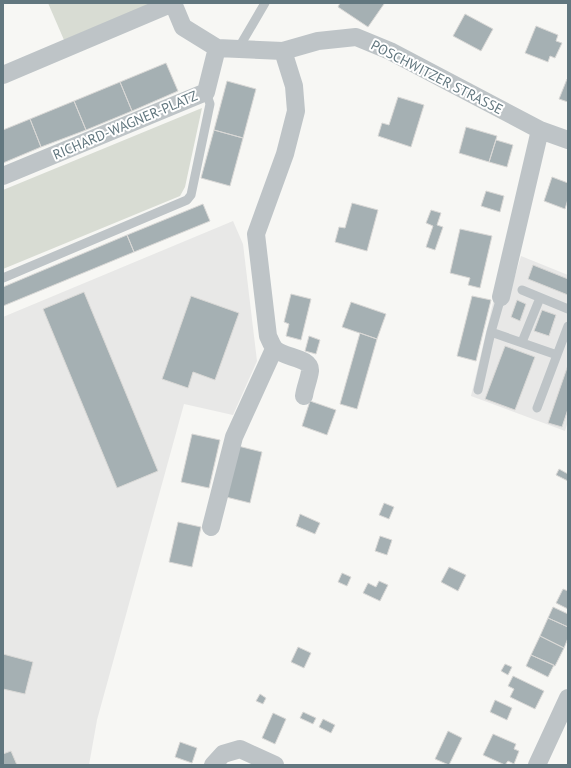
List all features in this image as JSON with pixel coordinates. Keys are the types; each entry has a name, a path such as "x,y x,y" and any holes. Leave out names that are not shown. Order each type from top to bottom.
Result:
{"street":[{"name":"POSCHWITZER STRASSE","path":"173,3 183,27 217,48 283,51 318,41 356,37 390,51 540,130 568,140"},
{"path":"3,75 173,3"},
{"name":"RICHARD-WAGNER-PLATZ","path":"3,176 206,92 217,48"},
{"path":"283,51 294,86 296,111 285,154 256,234 268,336 274,349 284,355 305,361 309,365 310,371 304,396"},
{"path":"501,297 540,130"},
{"path":"211,527 234,437 274,349"},
{"path":"537,765 568,698"},
{"path":"213,765 223,754 240,749 275,765"}],"lane":[{"path":"238,49 265,3"},
{"path":"3,278 187,200 191,194 210,104 206,92"},
{"path":"522,290 568,309"},
{"path":"478,390 491,332 501,297"},
{"path":"522,342 540,298"},
{"path":"537,408 568,326"},
{"path":"491,332 558,355"}],"shaded area":[{"path":"48,3 150,3 64,40"},
{"path":"202,108 185,187 180,196 3,269 3,190"},
{"path":"233,221 243,244 257,361 233,415 184,404 97,720 89,765 3,765 3,317"},
{"path":"521,256 568,275 568,421 565,431 471,396 495,294 508,299"}],"building":[{"path":"340,3 384,4 368,27 338,7"},
{"path":"465,14 493,29 481,51 453,36"},
{"path":"536,26 558,35 556,41 562,43 555,58 550,56 548,62 525,53"},
{"path":"166,63 178,91 132,111 120,82"},
{"path":"568,79 568,102 559,99"},
{"path":"227,81 256,89 243,138 214,130"},
{"path":"120,82 132,111 86,130 74,101"},
{"path":"398,97 424,105 411,147 378,136 382,123 389,125"},
{"path":"74,101 86,130 41,147 30,119"},
{"path":"30,119 41,147 3,163 3,130"},
{"path":"466,127 497,136 489,162 459,153"},
{"path":"214,130 243,138 230,186 201,178"},
{"path":"496,140 513,145 507,167 489,162"},
{"path":"552,177 568,183 568,199 565,209 544,201"},
{"path":"486,191 504,196 500,212 481,206"},
{"path":"352,203 378,210 367,251 335,242 339,227 345,228"},
{"path":"203,204 210,221 134,252 127,235"},
{"path":"431,210 441,213 437,225 443,227 435,250 426,247 433,226 426,223"},
{"path":"460,229 492,236 480,288 468,285 470,278 450,273"},
{"path":"127,235 134,252 3,306 3,287"},
{"path":"533,265 568,279 568,295 528,279"},
{"path":"84,292 158,471 117,488 43,309"},
{"path":"291,294 311,299 301,340 286,336 289,324 284,322"},
{"path":"191,296 239,313 215,380 193,372 188,388 162,379"},
{"path":"472,296 491,300 476,361 457,356"},
{"path":"517,300 526,304 520,321 511,317"},
{"path":"351,302 386,314 377,339 342,327"},
{"path":"542,310 556,315 549,336 534,331"},
{"path":"360,333 377,339 357,409 340,404"},
{"path":"309,336 320,340 316,354 305,351"},
{"path":"505,346 535,357 515,410 485,399"},
{"path":"568,365 568,409 562,427 548,423"},
{"path":"310,401 336,410 327,435 302,426"},
{"path":"192,434 220,440 209,488 181,482"},
{"path":"238,446 262,452 250,503 226,497"},
{"path":"559,469 568,474 568,481 556,475"},
{"path":"384,503 394,507 389,519 379,515"},
{"path":"300,514 320,523 315,534 296,526"},
{"path":"178,522 201,527 192,567 169,562"},
{"path":"380,536 392,540 387,555 375,551"},
{"path":"449,567 466,575 458,591 441,582"},
{"path":"342,573 351,577 347,586 338,582"},
{"path":"379,581 388,585 380,601 363,593 368,583 376,587"},
{"path":"563,589 568,591 568,609 556,603"},
{"path":"553,607 568,614 568,627 548,618"},
{"path":"548,618 568,627 568,638 564,648 540,636"},
{"path":"540,636 564,648 555,666 531,655"},
{"path":"298,647 311,653 304,668 291,662"},
{"path":"3,654 33,662 25,694 3,689"},
{"path":"531,655 554,665 548,677 526,666"},
{"path":"505,664 512,667 508,675 501,671"},
{"path":"513,676 544,691 535,709 510,697 514,689 508,686"},
{"path":"260,694 266,698 263,704 256,701"},
{"path":"495,700 512,708 507,720 490,712"},
{"path":"303,712 316,718 313,724 300,718"},
{"path":"273,713 286,719 275,744 262,738"},
{"path":"323,719 335,725 331,733 319,727"},
{"path":"448,731 462,738 449,765 435,759"},
{"path":"493,734 516,744 514,749 519,751 514,764 508,761 505,765 483,755"},
{"path":"180,742 197,748 192,763 175,757"},
{"path":"11,751 17,765 3,765 3,754"}]}
